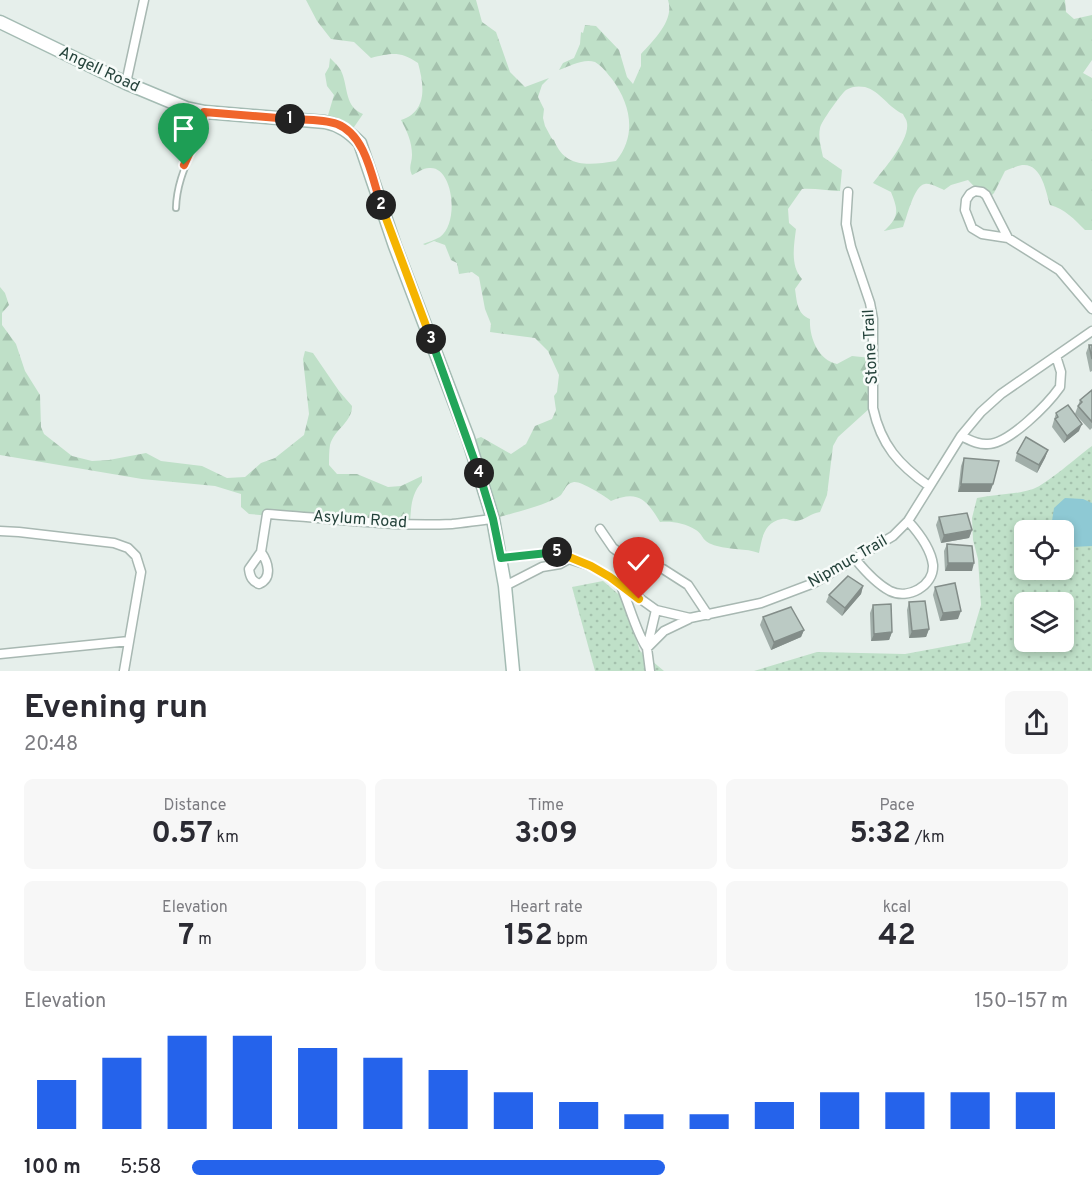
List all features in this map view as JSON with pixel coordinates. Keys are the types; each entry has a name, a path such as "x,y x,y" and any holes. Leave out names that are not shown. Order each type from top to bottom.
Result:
{"street":[{"path":"126,83 144,0"},
{"name":"Angell Road","path":"0,22 126,83 186,108 204,112 338,124 360,143 395,246 468,438 493,519 505,586 513,671"},
{"path":"1008,238 986,195 975,191 970,194 966,200 965,210 972,228 982,234 1008,238 1059,270 1092,309"},
{"name":"Stone Trail","path":"848,192 846,224 873,319 873,408 876,419 890,451 910,472 929,486"},
{"name":"Nipmuc Trail","path":"501,558 560,552 610,577 656,610 690,618 760,603 794,591 856,560 893,536 909,521 962,436 981,412 1001,394 1092,331"},
{"path":"962,436 990,445 1005,439 1014,432 1060,387 1062,372 1056,356"},
{"name":"Asylum Road","path":"261,552 267,514 333,520 453,524 493,519"},
{"path":"856,560 889,591 897,593 917,591 931,576 933,564 922,537 909,521"},
{"path":"600,529 620,554 628,559 663,569 688,585 708,615"},
{"path":"0,531 114,543 128,548 136,556 141,572 124,671"},
{"path":"505,586 542,567 560,564 569,558"},
{"path":"621,586 641,640 647,648"},
{"path":"650,671 647,648 656,610"},
{"path":"647,648 664,631 690,618"},
{"path":"0,654 129,641"}],"lane":[{"path":"176,208 181,174 200,130 204,112"}],"green space":[{"path":"306,0 476,0 482,22 496,32 510,72 525,87 549,78 542,85 538,97 544,109 545,126 565,156 579,163 588,164 616,161 627,141 629,120 624,99 608,74 598,64 591,61 582,62 559,70 563,63 574,58 585,25 596,26 619,50 627,77 633,84 641,66 641,54 666,22 668,0 1065,0 1066,12 1074,19 1092,15 1092,60 1083,73 1092,78 1092,230 1085,230 1065,212 1050,205 1039,174 1030,166 1024,165 1005,171 994,193 987,200 968,180 951,185 944,190 925,184 914,195 903,227 884,231 895,217 895,204 891,192 873,183 900,146 907,130 907,122 903,114 870,89 860,86 848,89 827,114 819,132 823,157 842,170 840,191 802,189 788,209 789,223 796,229 794,262 802,279 795,289 797,303 802,314 810,319 811,333 816,347 825,358 837,364 852,356 871,358 870,408 838,437 833,446 827,495 820,512 800,520 782,519 771,523 761,542 759,553 712,544 705,540 699,532 687,526 674,522 660,522 650,507 640,499 628,496 611,501 577,482 569,484 555,499 489,520 465,443 481,437 511,454 526,444 535,426 552,419 556,410 554,396 557,392 559,375 548,351 535,338 490,332 491,324 485,309 479,277 472,272 459,274 457,263 451,260 445,245 434,241 423,244 440,237 446,230 452,208 451,196 444,176 437,170 429,168 412,175 411,172 411,146 401,120 410,116 420,104 422,80 418,63 406,56 396,54 371,58 354,42 331,39 317,21"},
{"path":"330,58 341,71 350,102 357,111 363,114 352,130 326,122 334,95 327,86 325,74"},
{"path":"0,287 9,305 2,313 2,325 16,344 25,371 40,395 41,427 44,434 72,456 92,461 146,453 161,461 202,466 227,478 245,477 261,463 275,458 304,435 309,414 303,359 305,351 313,353 352,406 346,422 332,439 329,465 337,474 357,474 388,487 401,486 422,476 422,482 412,501 410,523 341,522 249,514 241,507 241,494 215,486 142,479 0,455"},
{"path":"1092,446 1092,671 754,671 817,652 905,654 970,642 981,605 972,518 977,498 1033,489 1054,476"},
{"path":"603,581 623,598 640,651 664,671 595,671 572,587"}],"water":[{"path":"1065,498 1083,499 1092,503 1092,546 1074,547 1074,520 1052,520 1054,508"}],"building":[{"path":"1092,390 1092,422 1078,406 1082,402 1080,400"},
{"path":"1068,405 1082,424 1067,436 1055,419 1058,417 1056,413"},
{"path":"1026,437 1048,450 1039,465 1017,453"},
{"path":"964,458 999,461 993,484 961,484"},
{"path":"967,513 972,530 944,535 939,517"},
{"path":"947,544 972,546 974,563 948,563"},
{"path":"848,576 863,586 845,608 829,595"},
{"path":"955,583 961,611 943,613 935,587"},
{"path":"925,601 929,629 912,631 909,602"},
{"path":"891,604 892,632 874,634 873,605"},
{"path":"791,607 804,630 774,642 763,617"}],"route":[{"path":"184,165 200,130 204,112 324,122 338,124 350,132 360,143 395,246 468,438 493,519 501,558 560,552 610,577 639,599"}]}
